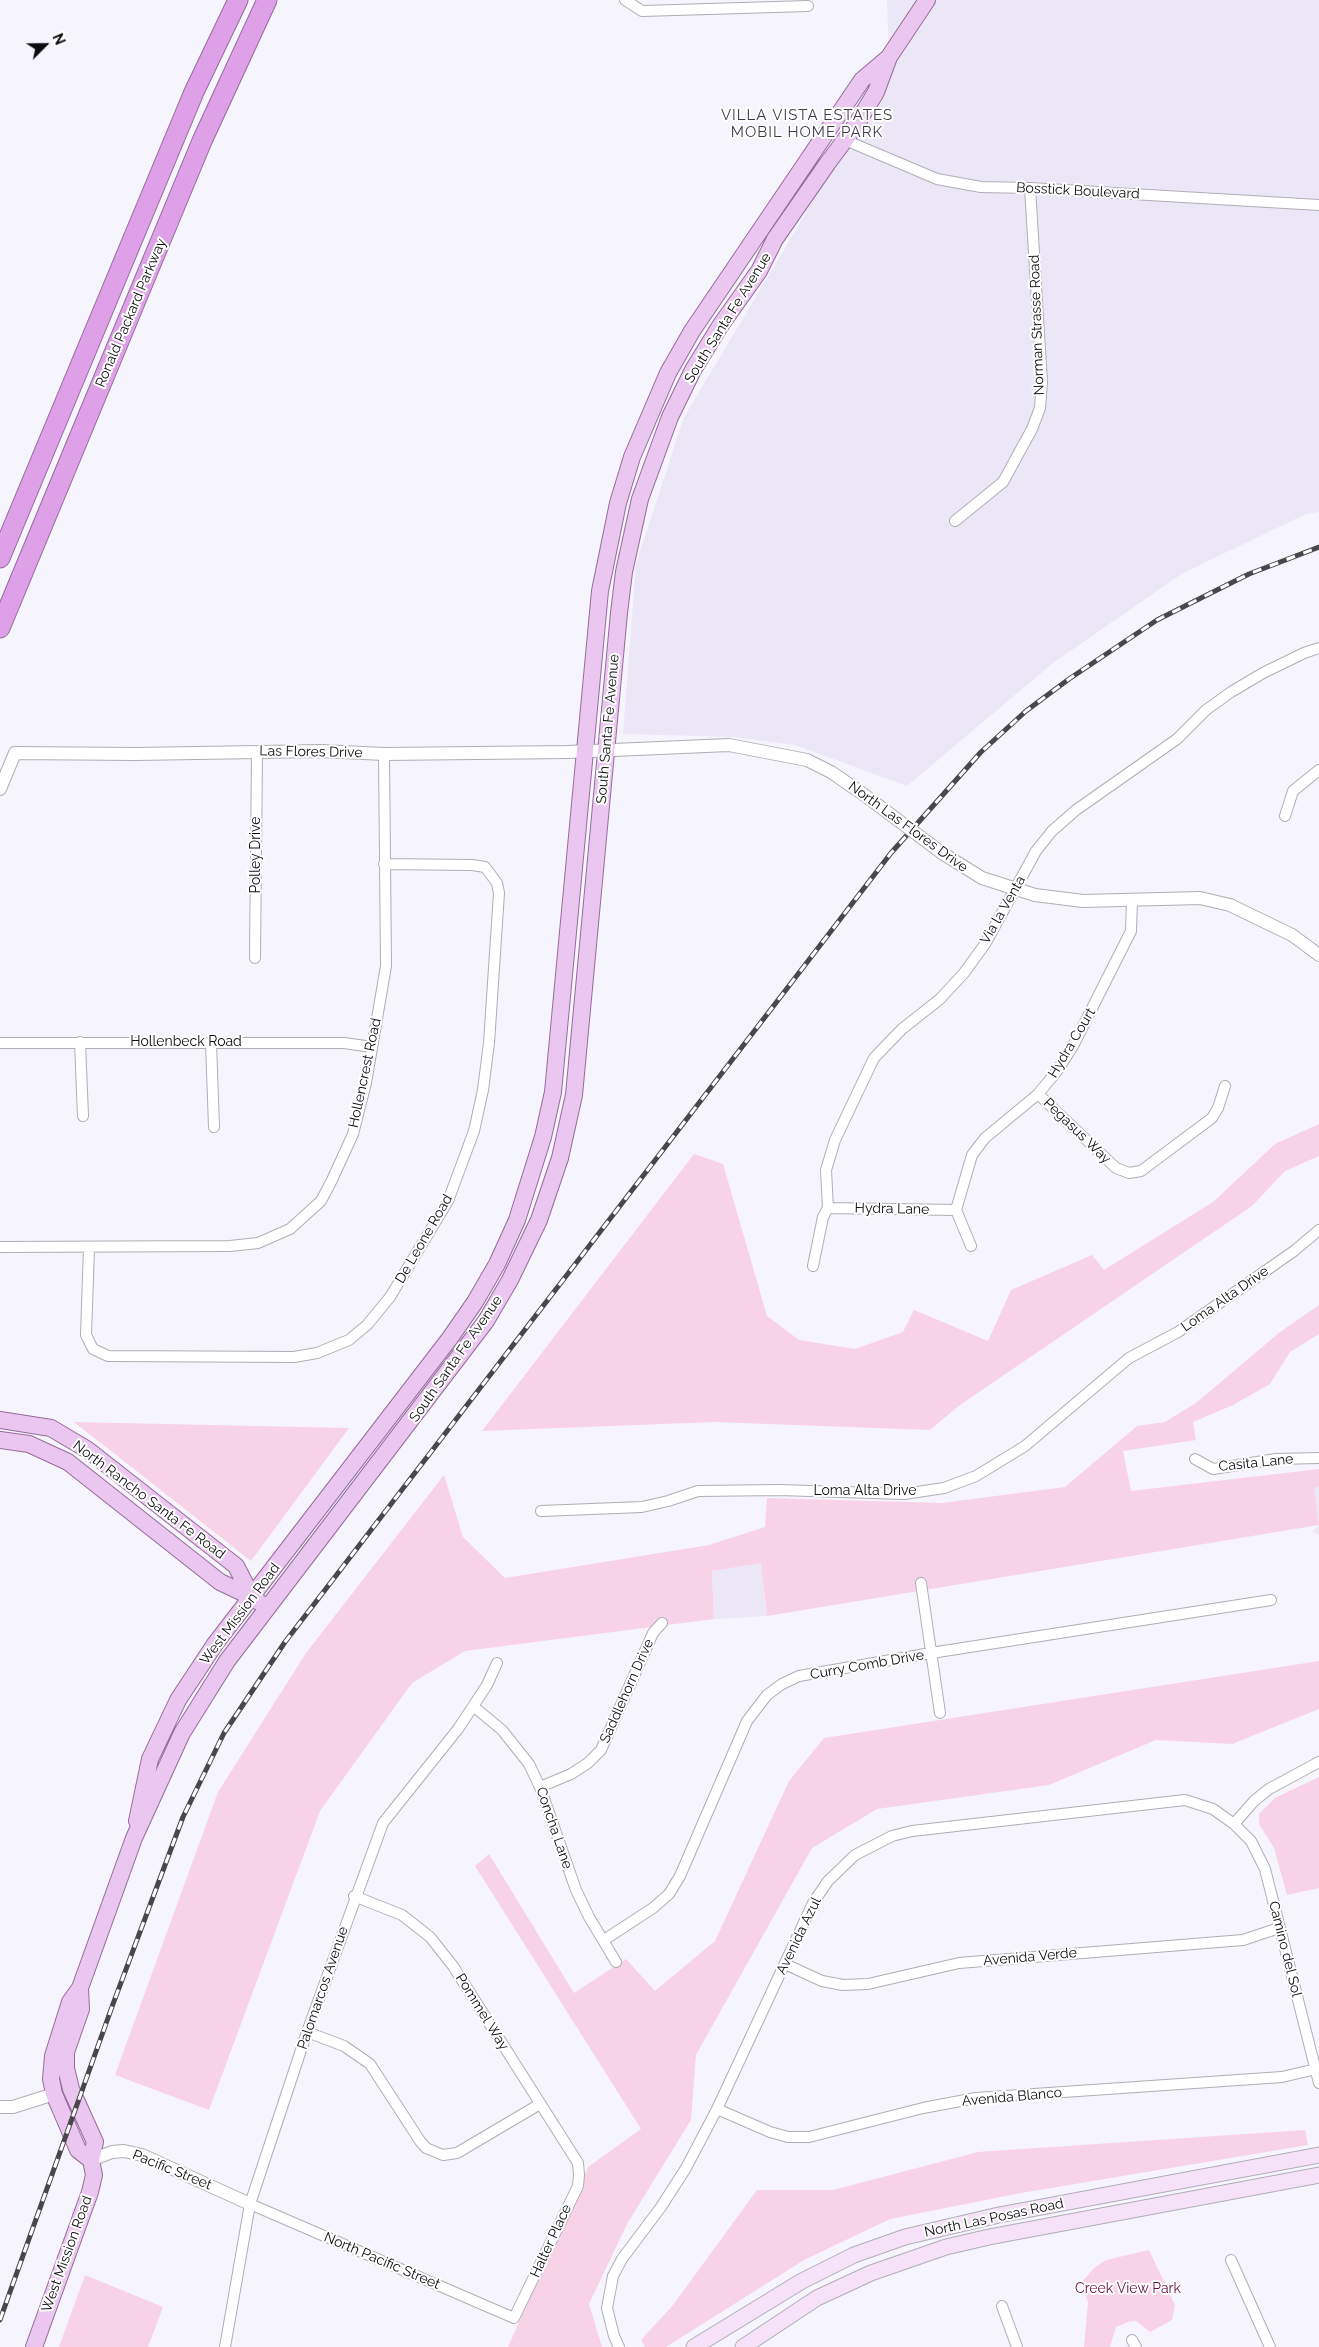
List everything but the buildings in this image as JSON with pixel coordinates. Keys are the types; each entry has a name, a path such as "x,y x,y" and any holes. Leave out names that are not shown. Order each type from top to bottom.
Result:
{"highway":[{"name":"Ronald Packard Parkway","path":"0,558 191,101 238,0"},
{"name":"Ronald Packard Parkway","path":"0,628 202,141 267,0"}],"main road":[{"name":"South Santa Fe Avenue","path":"407,1427 486,1321 510,1280 539,1220 560,1158 574,1095 624,572 638,509 654,456 670,417 693,370 720,326 759,272 775,240 876,92 889,57 927,0"},
{"name":"South Santa Fe Avenue","path":"393,1414 475,1302 497,1264 517,1220 534,1172 553,1092 598,616 608,548 632,457 650,413 692,331 862,80 889,57"},
{"name":"West Mission Road","path":"134,1838 144,1780 159,1738 188,1686 215,1644 393,1414"},
{"name":"North Rancho Santa Fe Road","path":"0,1420 52,1428 88,1450 236,1566 252,1597"},
{"name":"West Mission Road","path":"91,2160 78,2150 54,2094 51,2079 53,2056 70,2002 80,1988 134,1838 191,1718 227,1661 407,1427"},
{"name":"North Rancho Santa Fe Road","path":"0,1440 29,1444 68,1462 220,1582 252,1597 266,1609"},
{"name":"West Mission Road","path":"34,2347 90,2192 94,2174 91,2160 95,2142 71,2090 66,2068 66,2052 81,2009 80,1988"},
{"name":"North Las Posas Road","path":"694,2347 802,2281 854,2255 905,2237 999,2215 1319,2155"},
{"name":"North Las Posas Road","path":"743,2347 817,2298 871,2273 946,2247 1319,2175"}],"street":[{"path":"625,0 642,11 728,4 808,6"},
{"name":"Bosstick Boulevard","path":"844,140 937,179 981,188 1030,188 1319,205"},
{"name":"Norman Strasse Road","path":"955,521 1003,482 1032,428 1040,408 1042,382 1030,188"},
{"name":"Via la Venta","path":"812,1266 823,1217 828,1208 826,1170 835,1140 874,1058 902,1030 940,999 964,973 985,944 1036,851 1052,831 1076,810 1176,739 1206,710 1231,692 1262,673 1319,648"},
{"name":"North Las Flores Drive","path":"606,751 729,745 807,760 831,772 942,853 982,878 1035,895 1083,901 1200,898 1230,905 1292,935 1319,955"},
{"name":"Las Flores Drive","path":"0,789 15,753 135,754 321,750 384,754 606,751"},
{"name":"Polley Drive","path":"255,958 257,752"},
{"name":"Hollencrest Road","path":"0,1247 230,1246 258,1243 290,1229 321,1201 353,1134 366,1083 386,966 384,754"},
{"path":"1285,816 1292,791 1319,770"},
{"name":"De Leone Road","path":"89,1248 86,1335 94,1349 108,1356 294,1357 317,1353 349,1340 367,1325 390,1297 448,1201 474,1131 483,1090 488,1043 499,893 497,883 485,867 472,865 384,864"},
{"name":"Hydra Court","path":"956,1210 972,1155 985,1138 1038,1094 1057,1071 1073,1046 1131,931 1132,900"},
{"path":"80,1042 83,1116"},
{"name":"Hollenbeck Road","path":"0,1043 344,1042 372,1047"},
{"path":"211,1043 214,1127"},
{"name":"Pegasus Way","path":"1038,1094 1116,1168 1130,1173 1141,1171 1212,1118 1218,1108 1225,1086"},
{"name":"Hydra Lane","path":"828,1208 956,1210"},
{"path":"956,1210 971,1246"},
{"name":"Loma Alta Drive","path":"541,1511 642,1507 698,1491 779,1490 904,1494 944,1488 976,1476 1025,1446 1128,1358 1178,1332 1294,1250 1319,1230"},
{"name":"Casita Lane","path":"1195,1459 1213,1469 1276,1459 1319,1458"},
{"path":"921,1583 940,1714"},
{"name":"Curry Comb Drive","path":"604,1940 653,1908 669,1894 680,1876 747,1721 766,1695 799,1676 931,1653 1271,1600"},
{"name":"Saddlehorn Drive","path":"540,1787 571,1774 588,1764 601,1750 653,1633 662,1623"},
{"name":"Palomarcos Avenue","path":"225,2347 250,2204 354,1896 388,1813 458,1729 497,1663"},
{"name":"Concha Lane","path":"473,1706 515,1743 529,1764 540,1787 576,1890 589,1917 616,1962"},
{"path":"1234,1824 1254,1801 1268,1789 1319,1762"},
{"name":"Avenida Azul","path":"619,2347 614,2336 607,2308 613,2276 622,2259 661,2207 686,2168 717,2108 813,1902 828,1881 855,1855 892,1836 912,1831 1185,1800 1213,1809 1234,1824"},
{"name":"Camino del Sol","path":"1234,1824 1251,1841 1265,1869 1319,2083"},
{"name":"Pommel Way","path":"354,1896 402,1915 430,1937 453,1966 578,2163"},
{"name":"Avenida Verde","path":"785,1964 822,1981 843,1985 868,1984 959,1963 1243,1940 1279,1928"},
{"path":"307,2032 344,2046 370,2064 420,2141 426,2148 443,2155 457,2153 540,2104"},
{"name":"Avenida Blanco","path":"717,2108 770,2132 788,2136 809,2137 923,2108 976,2098 1282,2077 1316,2070"},
{"path":"0,2108 13,2107 54,2094"},
{"name":"Pacific Street","path":"91,2160 112,2152 124,2151 142,2155 250,2204"},
{"name":"Halter Place","path":"514,2318 578,2186 580,2175 578,2163"},
{"name":"North Pacific Street","path":"250,2204 514,2318"},
{"path":"1231,2260 1270,2347"},
{"path":"1002,2306 1017,2347"}],"shaded area":[{"path":"887,0 1319,0 1319,512 1306,514 1183,573 1053,663 907,786 795,745 734,737 623,734 636,564 684,417 803,218 889,57"},
{"path":"1319,1487 1319,1525 1314,1488"},
{"path":"1319,1525 1319,1535 1312,1532"},
{"path":"761,1562 767,1616 714,1619 712,1571"}],"green space":[{"path":"1319,1124 1319,1156 1285,1171 1252,1206 960,1405 930,1430 714,1422 482,1431 694,1154 723,1164 767,1316 799,1340 855,1349 903,1332 914,1310 988,1341 1011,1290 1092,1255 1104,1270 1213,1202 1275,1144"},
{"path":"1319,1305 1319,1334 1290,1352 1270,1384 1233,1405 1193,1422 1196,1440 1123,1451 1131,1491 1319,1469 1319,1487 1314,1488 1319,1525 767,1616 761,1563 712,1571 714,1619 465,1651 412,1683 320,1811 209,2110 115,2075 218,1792 306,1653 444,1475 463,1537 505,1578 709,1545 765,1527 767,1498 942,1503 1065,1487 1137,1426 1165,1422 1196,1403 1280,1332"},
{"path":"74,1422 349,1428 251,1561"},
{"path":"1319,1661 1319,1709 1232,1744 1156,1740 1049,1785 877,1809 812,1848 696,2055 691,2120 627,2224 589,2304 602,2347 508,2347 588,2167 641,2129 475,1866 489,1854 574,1993 626,1959 655,1991 715,1941 789,1781 824,1738"},
{"path":"1319,1777 1319,1888 1287,1895 1274,1848 1259,1824 1259,1814 1275,1798"},
{"path":"1305,2130 1308,2145 1021,2193 890,2219 804,2260 666,2347 645,2347 641,2340 673,2305 757,2190 833,2190 978,2152"},
{"name":"Creek View Park","path":"1149,2250 1175,2305 1172,2320 1150,2332 1136,2321 1128,2322 1116,2327 1110,2347 1084,2347 1088,2302 1081,2283 1094,2268 1106,2260"},
{"path":"85,2275 163,2307 148,2347 59,2347"}],"railway":[{"path":"0,2320 113,2004 183,1817 224,1733 285,1642 891,853 981,752 1026,711 1069,679 1157,620 1249,574 1319,547"}],"district":[{"name":"VILLA VISTA ESTATES MOBIL HOME PARK","path":"807,124"}]}
